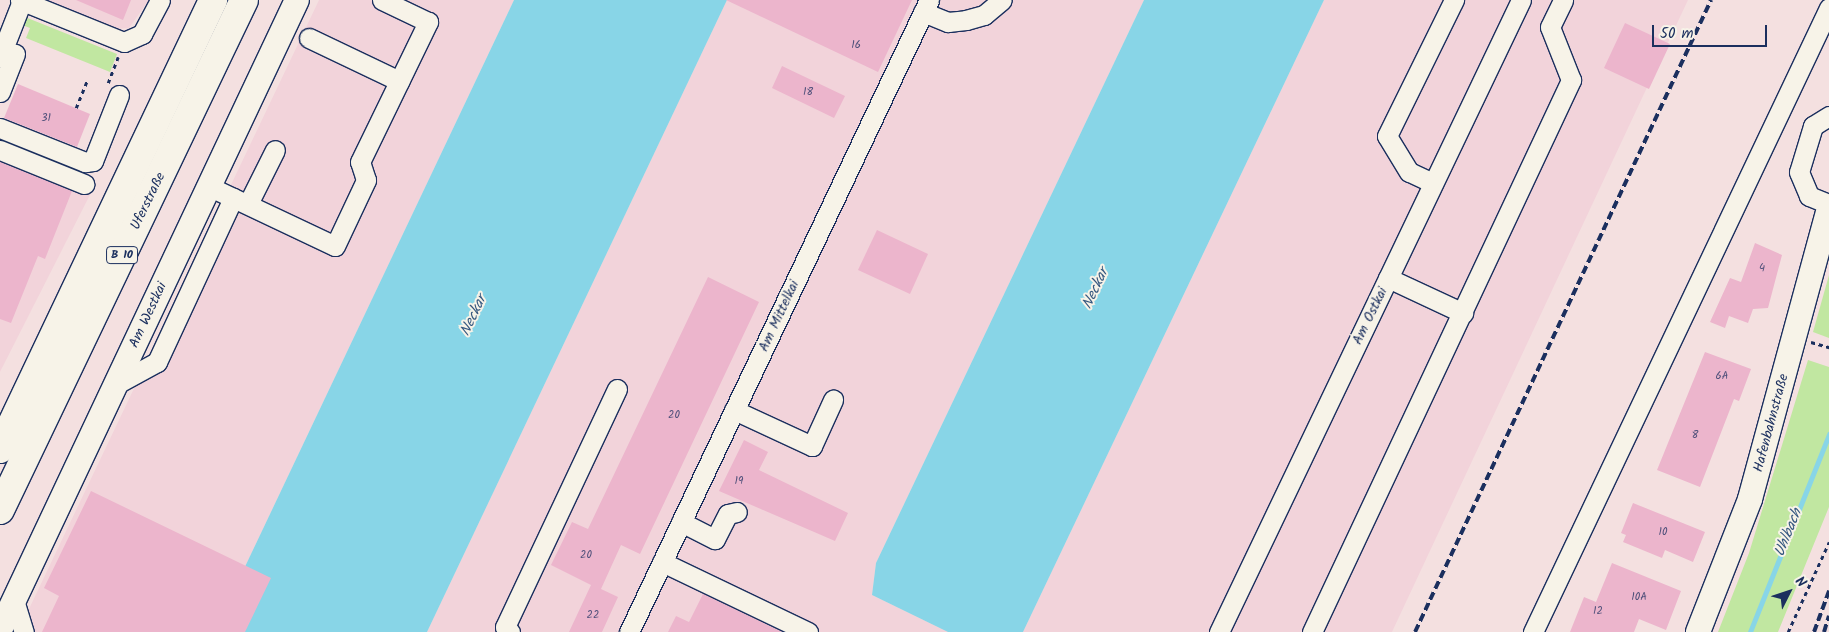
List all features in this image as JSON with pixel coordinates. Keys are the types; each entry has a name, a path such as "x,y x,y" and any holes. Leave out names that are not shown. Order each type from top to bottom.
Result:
{"highway":[{"name":"Uferstraße","path":"0,449 213,0"},
{"name":"Uferstraße","path":"0,510 244,0"},
{"path":"0,403 30,352 52,339"}],"main road":[{"name":"Am Westkai","path":"0,630 297,0"},
{"name":"Hafenbahnstraße","path":"1698,632 1750,500 1829,208"}],"street":[{"path":"0,92 21,0 124,42 142,34 160,0"},
{"path":"208,186 335,246 366,180 360,162 428,22 382,0"},
{"path":"926,6 948,22 984,15 1002,0"},
{"path":"1433,183 1410,172 1387,136 1454,0"},
{"name":"Am Ostkai","path":"1219,632 1521,0"},
{"path":"1312,632 1463,314 1571,80 1550,27 1563,0"},
{"name":"Am Mittelkai","path":"629,632 926,6"},
{"path":"1533,632 1829,8"},
{"path":"309,38 399,81"},
{"path":"0,128 93,161 112,92"},
{"path":"1829,116 1813,126 1799,172 1808,196 1829,204"},
{"path":"0,150 84,184"},
{"path":"115,385 157,362 241,201 274,150"},
{"path":"1388,278 1463,314"},
{"path":"510,632 505,627 616,390"},
{"path":"734,410 812,446 833,400"},
{"path":"681,522 715,539 728,514 737,512"},
{"path":"662,562 808,632"},
{"path":"14,600 24,632"}],"path":[{"path":"112,92 124,42"},
{"path":"76,108 87,81"},
{"path":"1788,632 1829,542"}],"shaded area":[{"path":"47,0 149,0 129,28 113,29"},
{"path":"319,0 514,0 214,632 18,632"},
{"path":"727,0 1144,0 876,563 872,595 948,632 427,632"},
{"path":"1324,0 1688,0 1392,632 1023,632"},
{"path":"0,145 96,183 0,372"}],"green space":[{"path":"25,17 117,54 110,72 26,38 30,28 22,25"},
{"path":"1829,275 1829,338 1813,332"},
{"path":"1808,360 1829,367 1829,507 1778,632 1718,632 1749,553"}],"water":[{"name":"Neckar","path":"514,0 727,0 427,632 214,632"},
{"name":"Neckar","path":"1144,0 1324,0 1023,632 948,632 872,595 876,563"}],"building":[{"path":"76,0 131,0 123,20"},
{"path":"726,0 912,0 878,72"},
{"path":"1625,23 1670,44 1649,89 1604,68"},
{"path":"782,66 845,96 834,118 772,88"},
{"path":"18,84 90,114 77,147 4,118"},
{"path":"0,162 72,191 45,259 38,256 11,323 0,319"},
{"path":"877,230 928,254 910,294 858,270"},
{"path":"1755,243 1782,255 1768,308 1753,309 1748,323 1729,316 1725,328 1710,322 1730,278 1741,282"},
{"path":"708,277 759,302 640,554 621,545 601,589 618,597 602,632 569,632 591,585 551,565 572,522 588,529"},
{"path":"1705,352 1751,369 1739,401 1734,399 1700,487 1657,470"},
{"path":"744,440 768,452 759,470 848,513 835,541 719,491"},
{"path":"91,491 271,578 245,632 42,632 59,596 44,588"},
{"path":"1633,503 1705,532 1693,562 1665,550 1662,558 1623,542 1626,535 1621,533"},
{"path":"1612,563 1681,591 1666,630 1639,619 1634,632 1570,632 1584,597 1596,602"},
{"path":"703,594 782,632 668,632 676,616 689,622"}],"waterway":[{"name":"Uhlbach","path":"1750,632 1829,434"}],"railway":[{"path":"1415,632 1711,0"},
{"path":"1814,632 1829,591"},
{"path":"1824,632 1829,616"}]}
